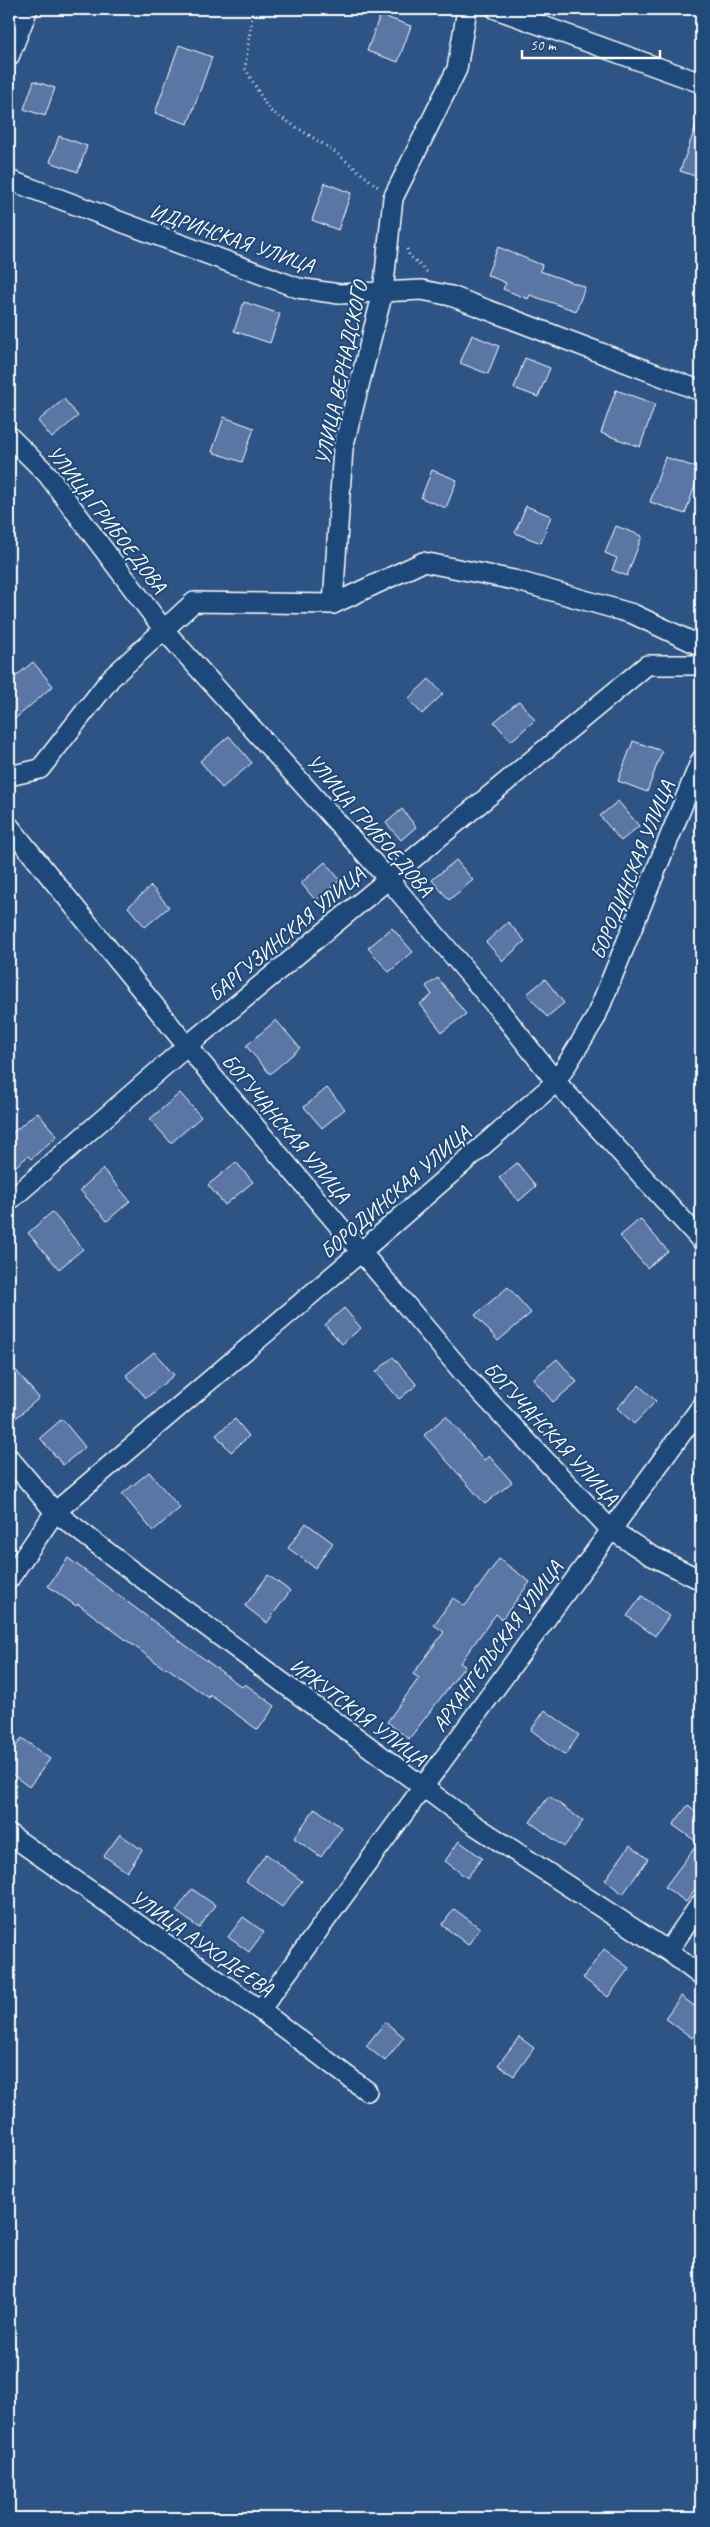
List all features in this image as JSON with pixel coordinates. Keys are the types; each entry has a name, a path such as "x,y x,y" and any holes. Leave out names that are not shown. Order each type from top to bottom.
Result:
{"street":[{"path":"9,57 28,9"},
{"name":"УЛИЦА ВЕРНАДСКОГО","path":"333,604 343,448 383,292 393,198 457,69 467,9"},
{"path":"496,9 701,83"},
{"name":"ИДРИНСКАЯ УЛИЦА","path":"9,180 298,288 339,294 422,290 451,296 701,391"},
{"name":"УЛИЦА ГРИБОЕДОВА","path":"9,436 47,474 164,630 388,879 501,1012 556,1082 701,1240"},
{"path":"9,776 40,769 111,678 194,602 333,604 423,562 514,580 632,614 701,646"},
{"name":"БАРГУЗИНСКАЯ УЛИЦА","path":"9,1201 187,1046 647,665 701,665"},
{"name":"БОРОДИНСКАЯ УЛИЦА","path":"9,1578 55,1512 362,1251 556,1082 595,1019 701,760"},
{"name":"БОГУЧАНСКАЯ УЛИЦА","path":"9,826 187,1046 471,1382 610,1529 650,1555 701,1580"},
{"name":"АРХАНГЕЛЬСКАЯ УЛИЦА","path":"260,2010 701,1407"},
{"name":"ИРКУТСКАЯ УЛИЦА","path":"9,1458 55,1512 423,1788 473,1824 668,1951 701,1976"},
{"name":"УЛИЦА АУХОДЕЕВА","path":"9,1834 260,2010 368,2091"},
{"path":"668,1951 701,1904"}],"path":[{"path":"253,9 245,68 269,110 334,151 393,198"},
{"path":"406,245 409,255 430,275"}],"building":[{"path":"380,15 411,26 398,62 367,51"},
{"path":"179,45 212,57 188,124 155,113"},
{"path":"34,81 55,88 45,116 24,109"},
{"path":"699,117 701,118 701,178 680,171"},
{"path":"59,136 87,146 78,172 50,162"},
{"path":"325,183 351,193 338,230 312,220"},
{"path":"498,247 542,265 540,271 585,287 576,311 530,295 528,299 503,289 506,283 487,275"},
{"path":"244,302 280,314 270,343 234,331"},
{"path":"472,335 499,346 488,374 460,363"},
{"path":"525,358 550,368 538,397 514,388"},
{"path":"616,390 655,404 640,447 601,433"},
{"path":"64,399 78,416 52,438 38,421"},
{"path":"224,417 254,428 242,462 212,452"},
{"path":"665,457 701,469 685,514 650,502"},
{"path":"432,470 457,480 446,508 421,498"},
{"path":"526,506 551,516 541,543 515,533"},
{"path":"616,526 642,536 627,576 612,570 617,558 605,553"},
{"path":"33,662 53,686 9,724 9,682"},
{"path":"429,679 443,694 422,714 408,699"},
{"path":"519,701 535,720 511,741 494,722"},
{"path":"229,736 252,763 222,788 200,761"},
{"path":"633,741 662,751 647,792 618,781"},
{"path":"618,801 639,826 621,841 600,816"},
{"path":"402,809 416,827 401,840 386,823"},
{"path":"456,860 473,880 449,900 432,880"},
{"path":"325,862 340,880 316,901 301,883"},
{"path":"151,886 169,907 145,927 128,907"},
{"path":"508,922 525,941 503,961 486,942"},
{"path":"392,928 413,952 389,972 368,948"},
{"path":"438,978 466,1014 442,1032 420,1004 432,995 426,986"},
{"path":"545,979 564,1003 547,1017 527,994"},
{"path":"276,1020 300,1048 270,1074 246,1046"},
{"path":"327,1088 345,1109 322,1128 304,1107"},
{"path":"180,1093 201,1117 171,1143 150,1119"},
{"path":"37,1112 57,1136 31,1159 28,1156 9,1172 9,1136"},
{"path":"236,1162 253,1182 225,1205 208,1185"},
{"path":"517,1163 536,1186 519,1201 499,1178"},
{"path":"103,1169 130,1201 107,1221 80,1190"},
{"path":"52,1212 83,1249 59,1269 28,1233"},
{"path":"640,1219 668,1251 647,1268 620,1236"},
{"path":"508,1287 531,1313 498,1341 475,1315"},
{"path":"344,1308 361,1328 342,1344 325,1325"},
{"path":"154,1352 174,1375 146,1398 126,1375"},
{"path":"393,1357 417,1385 399,1399 376,1372"},
{"path":"557,1359 577,1382 553,1402 533,1379"},
{"path":"9,1362 39,1398 16,1418 9,1409"},
{"path":"639,1385 656,1401 634,1424 617,1408"},
{"path":"446,1416 484,1460 489,1456 512,1482 485,1504 424,1435"},
{"path":"62,1419 85,1447 63,1465 40,1438"},
{"path":"235,1419 249,1436 231,1452 216,1435"},
{"path":"149,1472 180,1508 153,1531 122,1494"},
{"path":"306,1523 333,1543 315,1568 288,1548"},
{"path":"68,1558 242,1687 245,1684 275,1706 258,1730 210,1695 209,1698 166,1667 165,1669 78,1604 76,1606 48,1586"},
{"path":"499,1559 530,1582 502,1619 496,1614 460,1663 465,1666 409,1739 387,1722 419,1678 413,1674 444,1632 434,1625 453,1598 465,1606"},
{"path":"268,1575 290,1591 267,1623 245,1606"},
{"path":"642,1596 669,1616 655,1636 627,1616"},
{"path":"545,1710 579,1735 565,1755 531,1730"},
{"path":"22,1738 50,1759 29,1787 9,1772 9,1756"},
{"path":"549,1796 583,1821 564,1847 530,1822"},
{"path":"688,1805 701,1815 701,1881 686,1902 665,1887 698,1843 673,1825"},
{"path":"315,1808 342,1828 321,1857 294,1838"},
{"path":"120,1834 142,1850 127,1872 104,1856"},
{"path":"459,1841 482,1858 467,1878 445,1861"},
{"path":"630,1845 648,1859 623,1894 605,1880"},
{"path":"266,1854 302,1881 282,1907 246,1881"},
{"path":"192,1889 215,1905 199,1928 176,1911"},
{"path":"454,1909 480,1928 468,1945 442,1925"},
{"path":"243,1917 264,1932 249,1952 228,1937"},
{"path":"604,1949 629,1968 608,1997 583,1978"},
{"path":"681,1996 701,2011 701,2025 692,2038 665,2018"},
{"path":"385,2022 404,2037 385,2061 366,2046"},
{"path":"519,2037 534,2048 514,2076 498,2065"}]}
